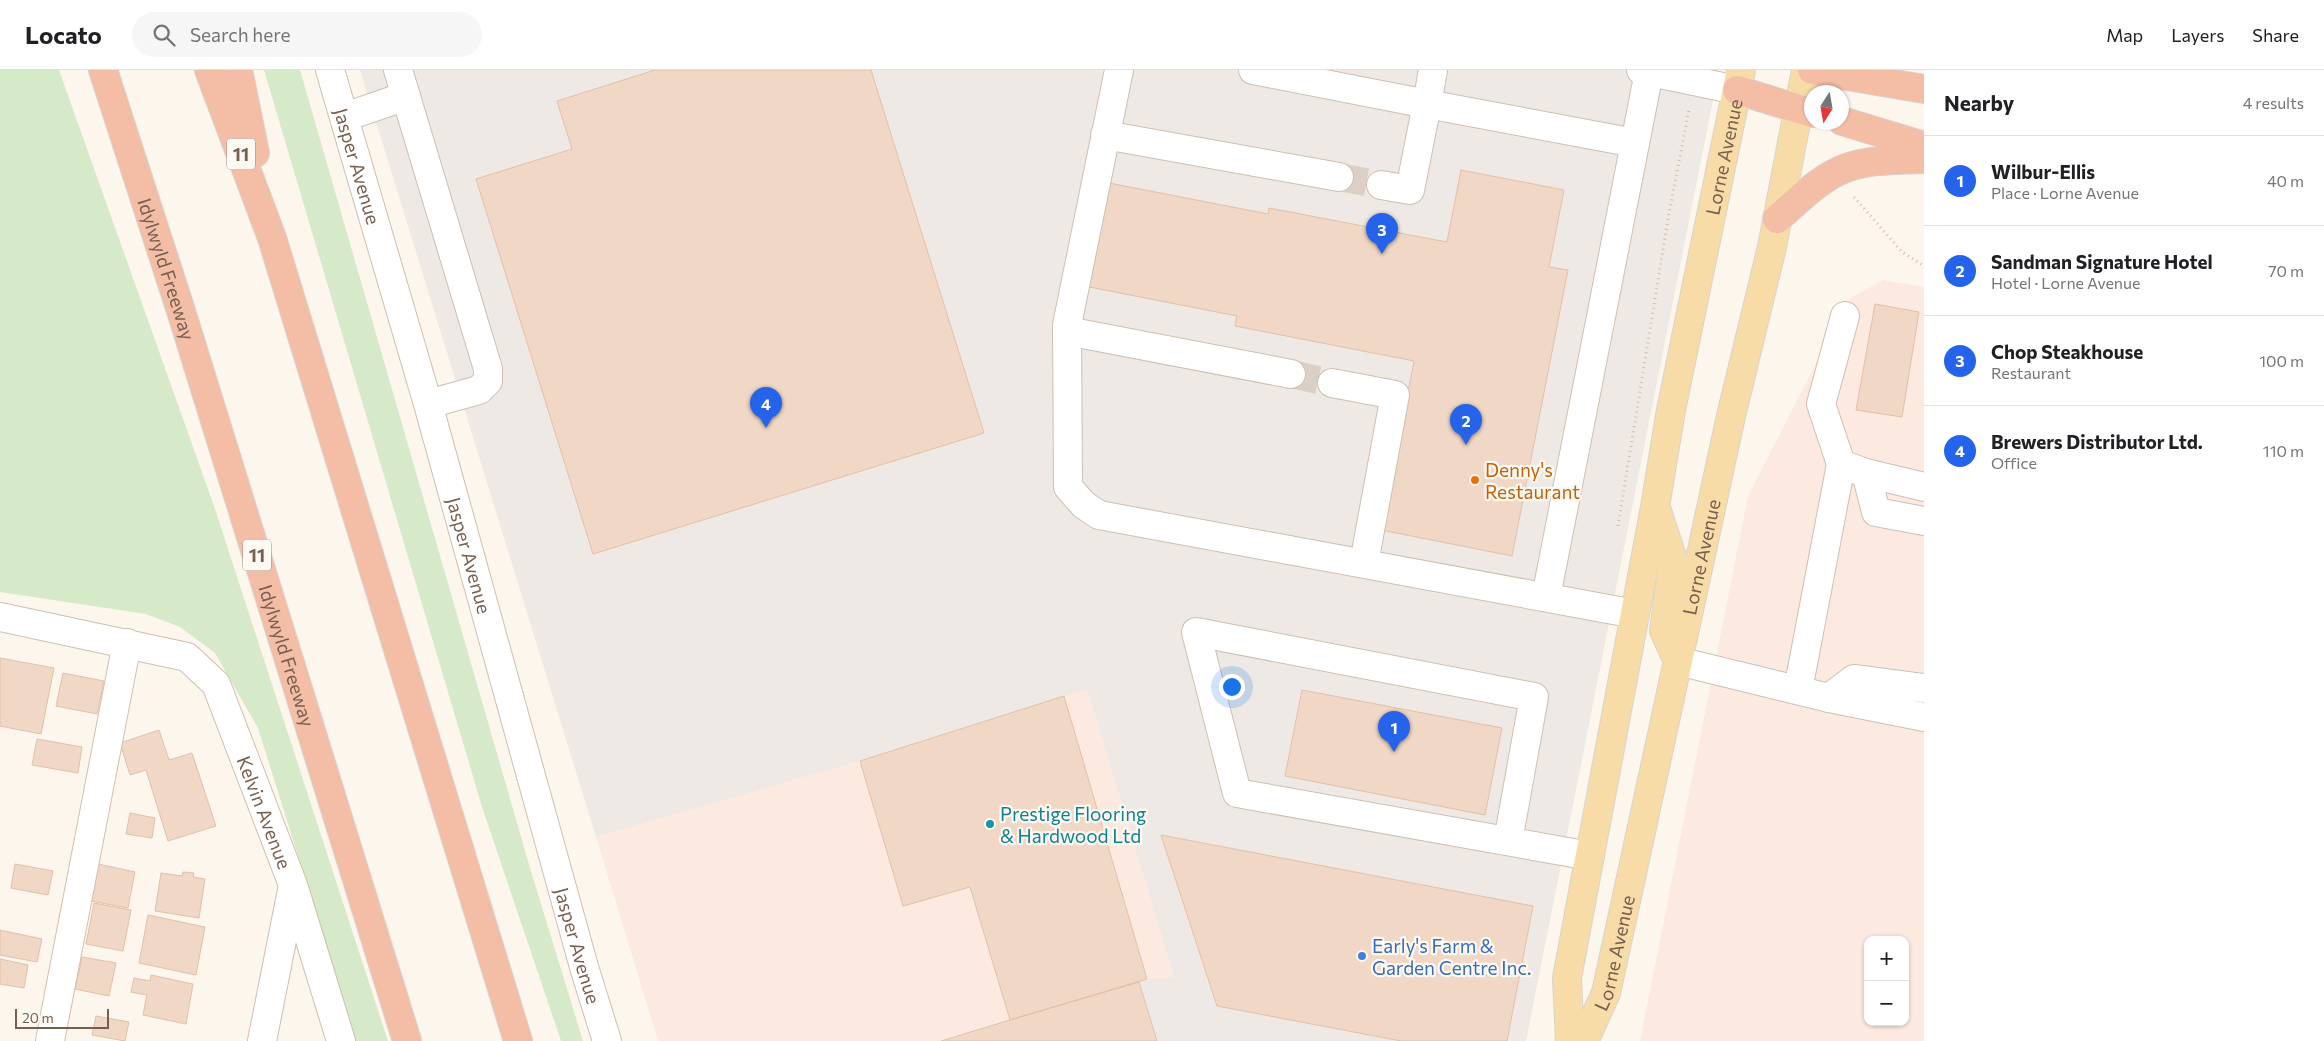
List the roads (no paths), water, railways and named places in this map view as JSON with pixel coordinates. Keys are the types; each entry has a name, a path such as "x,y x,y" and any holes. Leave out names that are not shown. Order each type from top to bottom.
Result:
{"highway":[{"name":"Idylwyld Freeway","path":"103,70 181,311 408,1041"},
{"name":"11","path":"209,70 272,238 518,1041"},
{"path":"238,70 272,238"},
{"path":"1812,70 1924,89"},
{"path":"1739,80 1804,111"},
{"path":"1849,123 1924,146"},
{"path":"1777,219 1817,184 1847,168 1888,160 1924,158"}],"main road":[{"name":"Lorne Avenue","path":"1806,70 1806,85"},
{"name":"Lorne Avenue","path":"1570,1041 1567,978 1655,507 1671,410 1739,80"},
{"name":"Lorne Avenue","path":"1584,1041 1606,993 1777,219 1804,115"},
{"path":"1655,507 1674,560 1664,631 1678,661"}],"street":[{"name":"Jasper Avenue","path":"330,70 428,404 584,967 607,1041"},
{"path":"398,70 488,369 488,381 479,390 428,404"},
{"path":"1118,70 1067,331 1068,488 1084,505 1099,515 1635,614"},
{"path":"1253,70 1635,143"},
{"path":"1381,185 1410,190 1433,70"},
{"path":"1546,597 1635,143 1645,71 1739,80"},
{"path":"345,117 406,96"},
{"path":"1105,135 1339,177"},
{"path":"1845,316 1821,404 1876,512 1924,521"},
{"path":"1067,331 1291,374"},
{"path":"1332,383 1395,395 1364,564"},
{"path":"1798,690 1853,469"},
{"path":"1853,469 1924,487"},
{"name":"Kelvin Avenue","path":"0,616 187,657 216,684 293,885 262,1041"},
{"path":"1508,841 1534,696 1196,632 1237,793 1590,856"},
{"path":"50,1041 127,643"},
{"path":"1678,661 1829,698 1924,717"},
{"path":"1829,698 1854,680 1924,688"},
{"path":"293,885 342,1041"}],"tunnel":[{"path":"1339,177 1381,185"},
{"path":"1291,374 1332,383"}],"place":[{"name":"Chop Steakhouse","path":"1382,254"},
{"name":"Brewers Distributor Ltd.","path":"766,428"},
{"name":"Sandman Signature Hotel","path":"1466,445"},
{"name":"Denny's Restaurant","path":"1475,480"},
{"name":"Wilbur-Ellis","path":"1394,752"},
{"name":"Prestige Flooring & Hardwood Ltd","path":"990,824"},
{"name":"Early's Farm & Garden Centre Inc.","path":"1362,956"}]}
